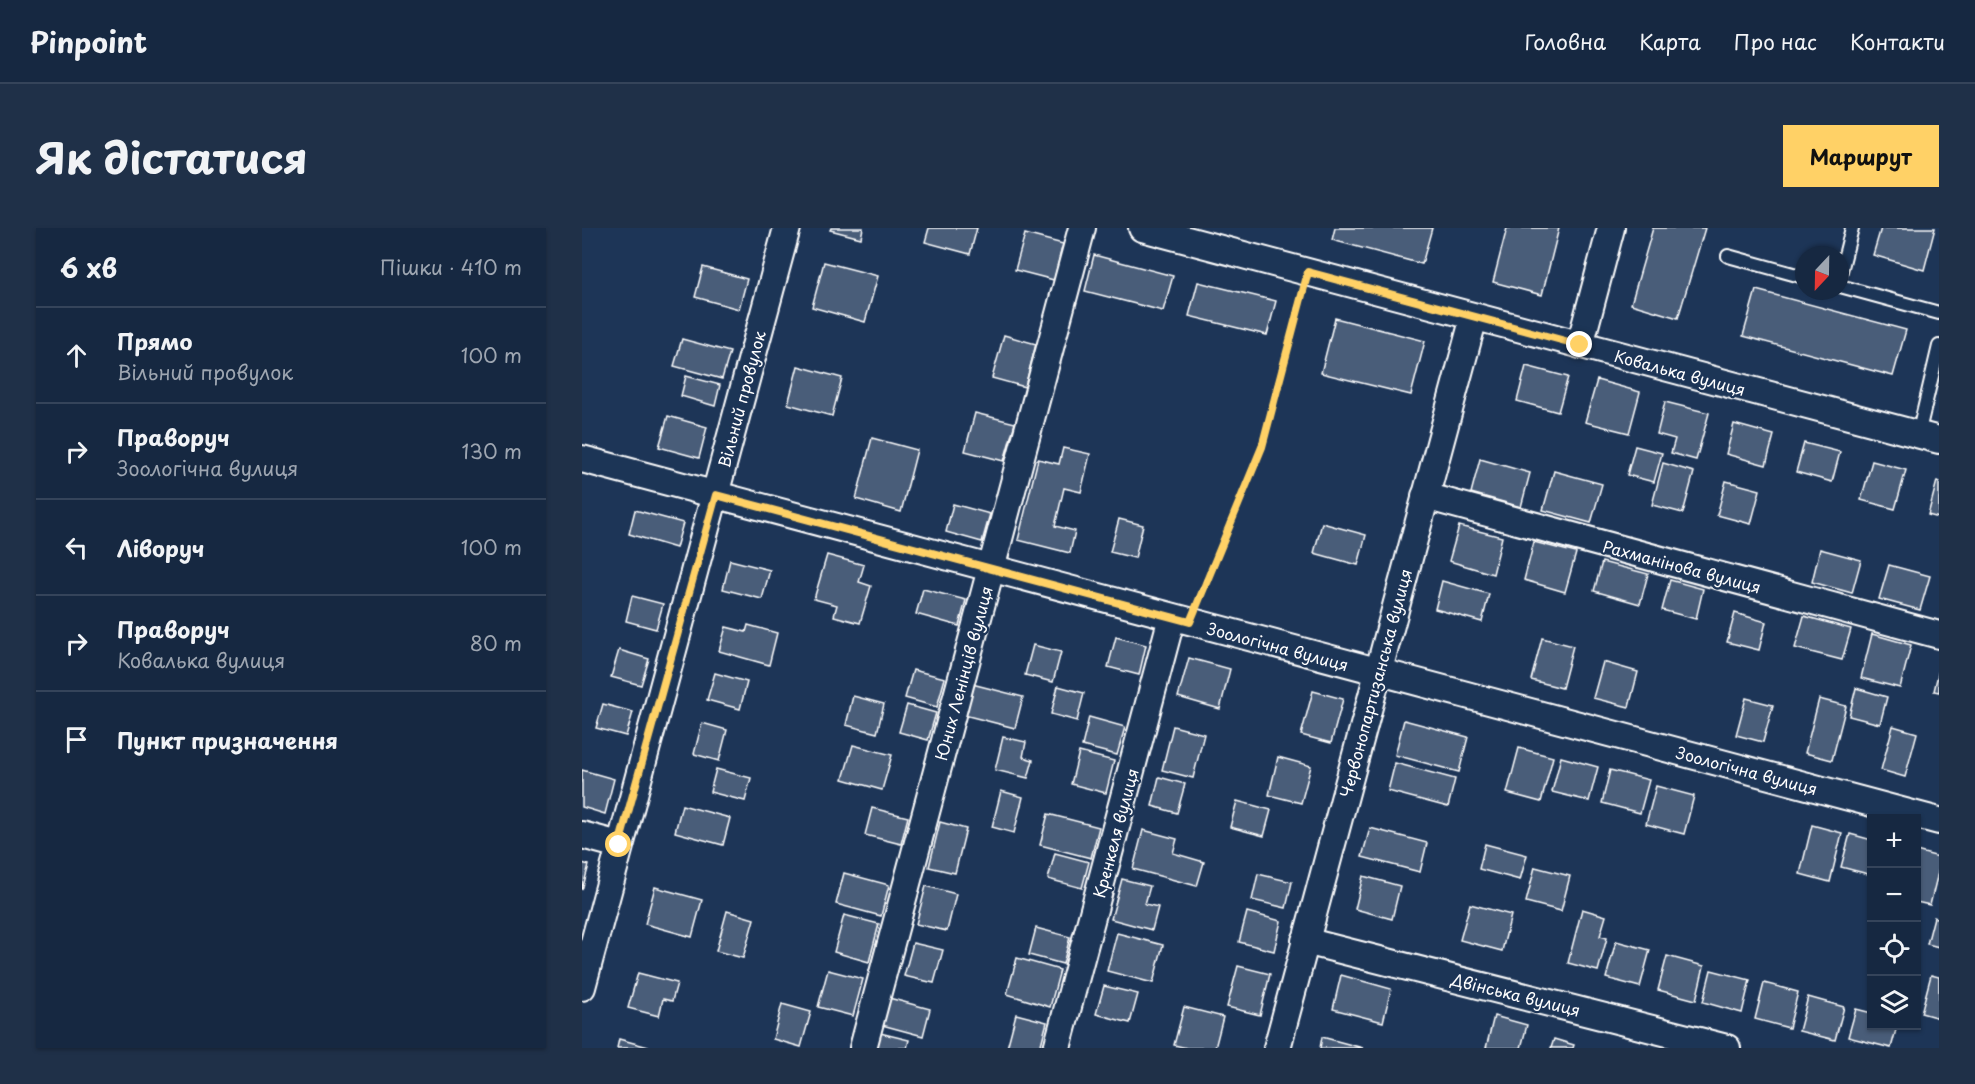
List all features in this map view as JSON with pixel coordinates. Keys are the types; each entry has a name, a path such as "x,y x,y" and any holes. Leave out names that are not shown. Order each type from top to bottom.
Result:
{"street":[{"name":"Вільний провулок","path":"582,987 787,228"},
{"name":"Юних Ленінців вулиця","path":"863,1048 1082,228"},
{"name":"Ковалька вулиця","path":"1142,228 1929,438"},
{"path":"1580,345 1611,228"},
{"name":"Червонопартизанська вулиця","path":"1276,1048 1474,317"},
{"name":"Зоологічна вулиця","path":"582,459 1939,821"},
{"name":"Рахманінова вулиця","path":"1425,496 1939,635"},
{"name":"Кренкеля вулиця","path":"1057,1048 1181,620"},
{"path":"582,835 619,845"},
{"name":"Двінська вулиця","path":"1305,941 1727,1048"}],"lane":[{"path":"1847,246 1852,228"},
{"path":"1728,256 1795,275"},
{"path":"1849,288 1939,313"},
{"path":"1929,438 1939,346"}],"path":[{"path":"1181,620 1262,447 1308,272"}],"building":[{"path":"831,228 863,228 861,238 830,230"},
{"path":"929,228 977,228 970,254 925,242"},
{"path":"1335,228 1432,228 1422,264 1332,240"},
{"path":"1507,228 1559,228 1542,295 1493,282"},
{"path":"1653,228 1705,228 1678,318 1631,304"},
{"path":"1881,228 1935,228 1924,270 1873,255"},
{"path":"1025,234 1063,244 1054,280 1015,270"},
{"path":"1094,255 1173,276 1163,311 1085,291"},
{"path":"824,262 878,276 865,322 812,307"},
{"path":"703,267 747,279 739,309 695,297"},
{"path":"1198,282 1276,301 1267,335 1189,316"},
{"path":"1756,290 1906,330 1893,376 1743,336"},
{"path":"1335,318 1425,341 1411,395 1321,373"},
{"path":"1004,335 1036,344 1025,387 992,378"},
{"path":"682,339 730,352 722,379 674,366"},
{"path":"798,366 842,378 832,416 788,404"},
{"path":"1526,366 1568,377 1558,412 1517,401"},
{"path":"686,376 720,385 715,406 681,396"},
{"path":"1597,380 1640,392 1629,433 1585,422"},
{"path":"1665,402 1709,413 1696,460 1671,453 1675,439 1657,434"},
{"path":"975,413 1015,423 1004,461 965,451"},
{"path":"668,416 707,427 699,458 659,447"},
{"path":"1734,424 1774,435 1766,465 1726,454"},
{"path":"872,438 917,450 901,512 856,499"},
{"path":"1804,443 1840,452 1832,482 1796,472"},
{"path":"1635,446 1662,453 1654,482 1627,475"},
{"path":"1063,448 1090,454 1081,492 1064,488 1055,526 1075,531 1070,553 1018,540 1038,459 1059,464"},
{"path":"1480,459 1530,473 1521,507 1471,493"},
{"path":"1872,461 1906,470 1895,509 1861,500"},
{"path":"1663,463 1694,472 1683,513 1652,505"},
{"path":"1554,471 1602,484 1591,523 1543,510"},
{"path":"1726,481 1760,490 1751,524 1717,515"},
{"path":"1937,481 1939,482 1939,518 1928,515"},
{"path":"953,504 990,514 982,542 946,532"},
{"path":"635,510 683,523 676,548 629,534"},
{"path":"1119,519 1143,525 1135,558 1110,552"},
{"path":"1322,523 1366,535 1358,565 1314,553"},
{"path":"1459,526 1502,537 1493,574 1449,561"},
{"path":"1534,542 1576,553 1565,592 1524,580"},
{"path":"1820,549 1861,560 1852,593 1812,582"},
{"path":"827,555 864,565 859,582 871,586 860,623 834,616 837,605 814,599"},
{"path":"730,560 770,570 762,599 723,589"},
{"path":"1602,562 1648,574 1640,604 1594,591"},
{"path":"1889,565 1930,576 1920,610 1879,599"},
{"path":"1670,580 1703,589 1696,619 1662,610"},
{"path":"1442,581 1489,594 1482,622 1435,609"},
{"path":"923,589 966,600 959,626 916,614"},
{"path":"632,596 663,604 656,629 626,621"},
{"path":"1735,613 1766,622 1759,650 1727,642"},
{"path":"1804,616 1851,629 1842,660 1795,648"},
{"path":"748,625 777,633 769,665 719,651 726,627 746,632"},
{"path":"1872,634 1911,645 1900,688 1861,678"},
{"path":"1116,637 1146,645 1139,675 1108,667"},
{"path":"1542,638 1573,646 1562,688 1531,680"},
{"path":"1033,645 1061,652 1053,682 1025,675"},
{"path":"619,650 649,659 641,685 611,677"},
{"path":"1189,658 1230,669 1220,709 1178,697"},
{"path":"1603,662 1638,672 1629,707 1593,698"},
{"path":"913,670 945,678 937,707 905,698"},
{"path":"1939,670 1939,692 1934,691"},
{"path":"715,673 747,682 740,709 707,700"},
{"path":"972,684 1023,697 1015,728 964,715"},
{"path":"1058,686 1084,693 1077,721 1051,714"},
{"path":"1856,688 1887,697 1880,724 1849,716"},
{"path":"1313,691 1343,699 1331,743 1301,735"},
{"path":"853,696 884,704 877,733 846,725"},
{"path":"1746,698 1773,705 1763,742 1736,735"},
{"path":"1819,699 1846,706 1832,760 1805,753"},
{"path":"603,704 633,712 626,736 596,728"},
{"path":"907,705 936,713 928,740 899,732"},
{"path":"1089,717 1125,727 1117,755 1082,746"},
{"path":"1404,720 1468,737 1459,772 1395,755"},
{"path":"702,723 727,730 719,761 694,754"},
{"path":"1173,726 1204,734 1193,778 1162,770"},
{"path":"1893,726 1917,733 1905,777 1881,770"},
{"path":"1003,737 1026,742 1023,757 1033,760 1028,778 995,770"},
{"path":"853,745 892,755 882,790 843,779"},
{"path":"1519,748 1553,757 1541,802 1507,793"},
{"path":"1079,752 1114,761 1106,793 1071,784"},
{"path":"1278,757 1311,766 1301,803 1269,795"},
{"path":"1561,757 1598,767 1589,801 1552,792"},
{"path":"1395,763 1455,779 1448,807 1388,791"},
{"path":"716,769 751,778 745,801 710,792"},
{"path":"582,770 614,779 605,814 582,807"},
{"path":"1610,770 1649,780 1640,813 1602,803"},
{"path":"1159,777 1185,784 1177,813 1152,806"},
{"path":"1656,786 1694,796 1684,834 1646,824"},
{"path":"1001,791 1023,797 1014,833 992,827"},
{"path":"1237,801 1271,810 1264,836 1230,827"},
{"path":"682,805 730,818 723,845 675,832"},
{"path":"872,808 908,817 901,844 865,835"},
{"path":"1048,814 1099,827 1091,858 1040,845"},
{"path":"940,822 966,829 955,873 929,867"},
{"path":"1812,825 1842,833 1830,882 1800,874"},
{"path":"1370,828 1427,843 1420,872 1362,857"},
{"path":"1143,830 1177,839 1173,853 1204,862 1197,886 1133,869"},
{"path":"1850,834 1867,839 1867,874 1841,867"},
{"path":"1485,844 1527,855 1520,880 1479,869"},
{"path":"1921,852 1939,857 1939,869 1930,905 1921,903"},
{"path":"1055,853 1089,862 1082,888 1048,879"},
{"path":"582,863 589,865 582,890"},
{"path":"1535,867 1570,876 1561,911 1526,902"},
{"path":"844,873 889,885 881,916 836,904"},
{"path":"1258,874 1292,882 1286,908 1252,900"},
{"path":"1363,876 1400,886 1392,919 1355,909"},
{"path":"1122,879 1150,886 1145,904 1158,907 1152,930 1111,919"},
{"path":"926,886 956,894 947,931 916,924"},
{"path":"655,887 702,900 692,937 645,924"},
{"path":"1470,904 1511,915 1502,951 1460,940"},
{"path":"1582,909 1606,916 1600,936 1607,938 1598,971 1568,963"},
{"path":"727,911 754,919 743,958 716,951"},
{"path":"1247,912 1281,921 1274,951 1239,942"},
{"path":"844,915 879,924 869,962 834,952"},
{"path":"1934,917 1939,919 1939,947 1927,944"},
{"path":"1036,928 1070,937 1063,964 1029,955"},
{"path":"1117,933 1163,945 1153,983 1107,971"},
{"path":"1616,941 1650,950 1640,987 1606,978"},
{"path":"913,943 943,950 934,983 904,976"},
{"path":"1667,956 1704,966 1696,1000 1658,990"},
{"path":"1017,958 1060,970 1050,1007 1007,994"},
{"path":"1238,966 1270,974 1260,1015 1227,1007"},
{"path":"828,970 863,979 853,1016 818,1007"},
{"path":"1711,970 1750,980 1742,1013 1703,1002"},
{"path":"638,973 677,983 672,1001 663,999 659,1016 628,1008"},
{"path":"1341,975 1391,989 1383,1022 1333,1009"},
{"path":"1931,975 1939,977 1939,1018 1921,1013"},
{"path":"1764,983 1798,992 1789,1028 1755,1019"},
{"path":"1104,986 1138,994 1130,1023 1096,1014"},
{"path":"1808,997 1844,1007 1835,1040 1799,1031"},
{"path":"889,998 930,1009 923,1036 882,1025"},
{"path":"782,1004 811,1012 801,1047 773,1039"},
{"path":"1184,1007 1223,1017 1215,1048 1187,1048 1174,1045"},
{"path":"1856,1009 1867,1012 1867,1030 1896,1030 1891,1048 1848,1037"},
{"path":"1016,1014 1047,1022 1040,1048 1007,1048"},
{"path":"1494,1016 1527,1025 1521,1048 1486,1048"},
{"path":"880,1033 909,1040 907,1048 876,1048"},
{"path":"1322,1037 1363,1048 1320,1048"},
{"path":"619,1039 652,1048 617,1048"},
{"path":"1554,1039 1574,1045 1573,1048 1551,1048"}],"route":[{"path":"619,845 716,495 1190,622 1262,447 1308,272 1580,345"}]}
